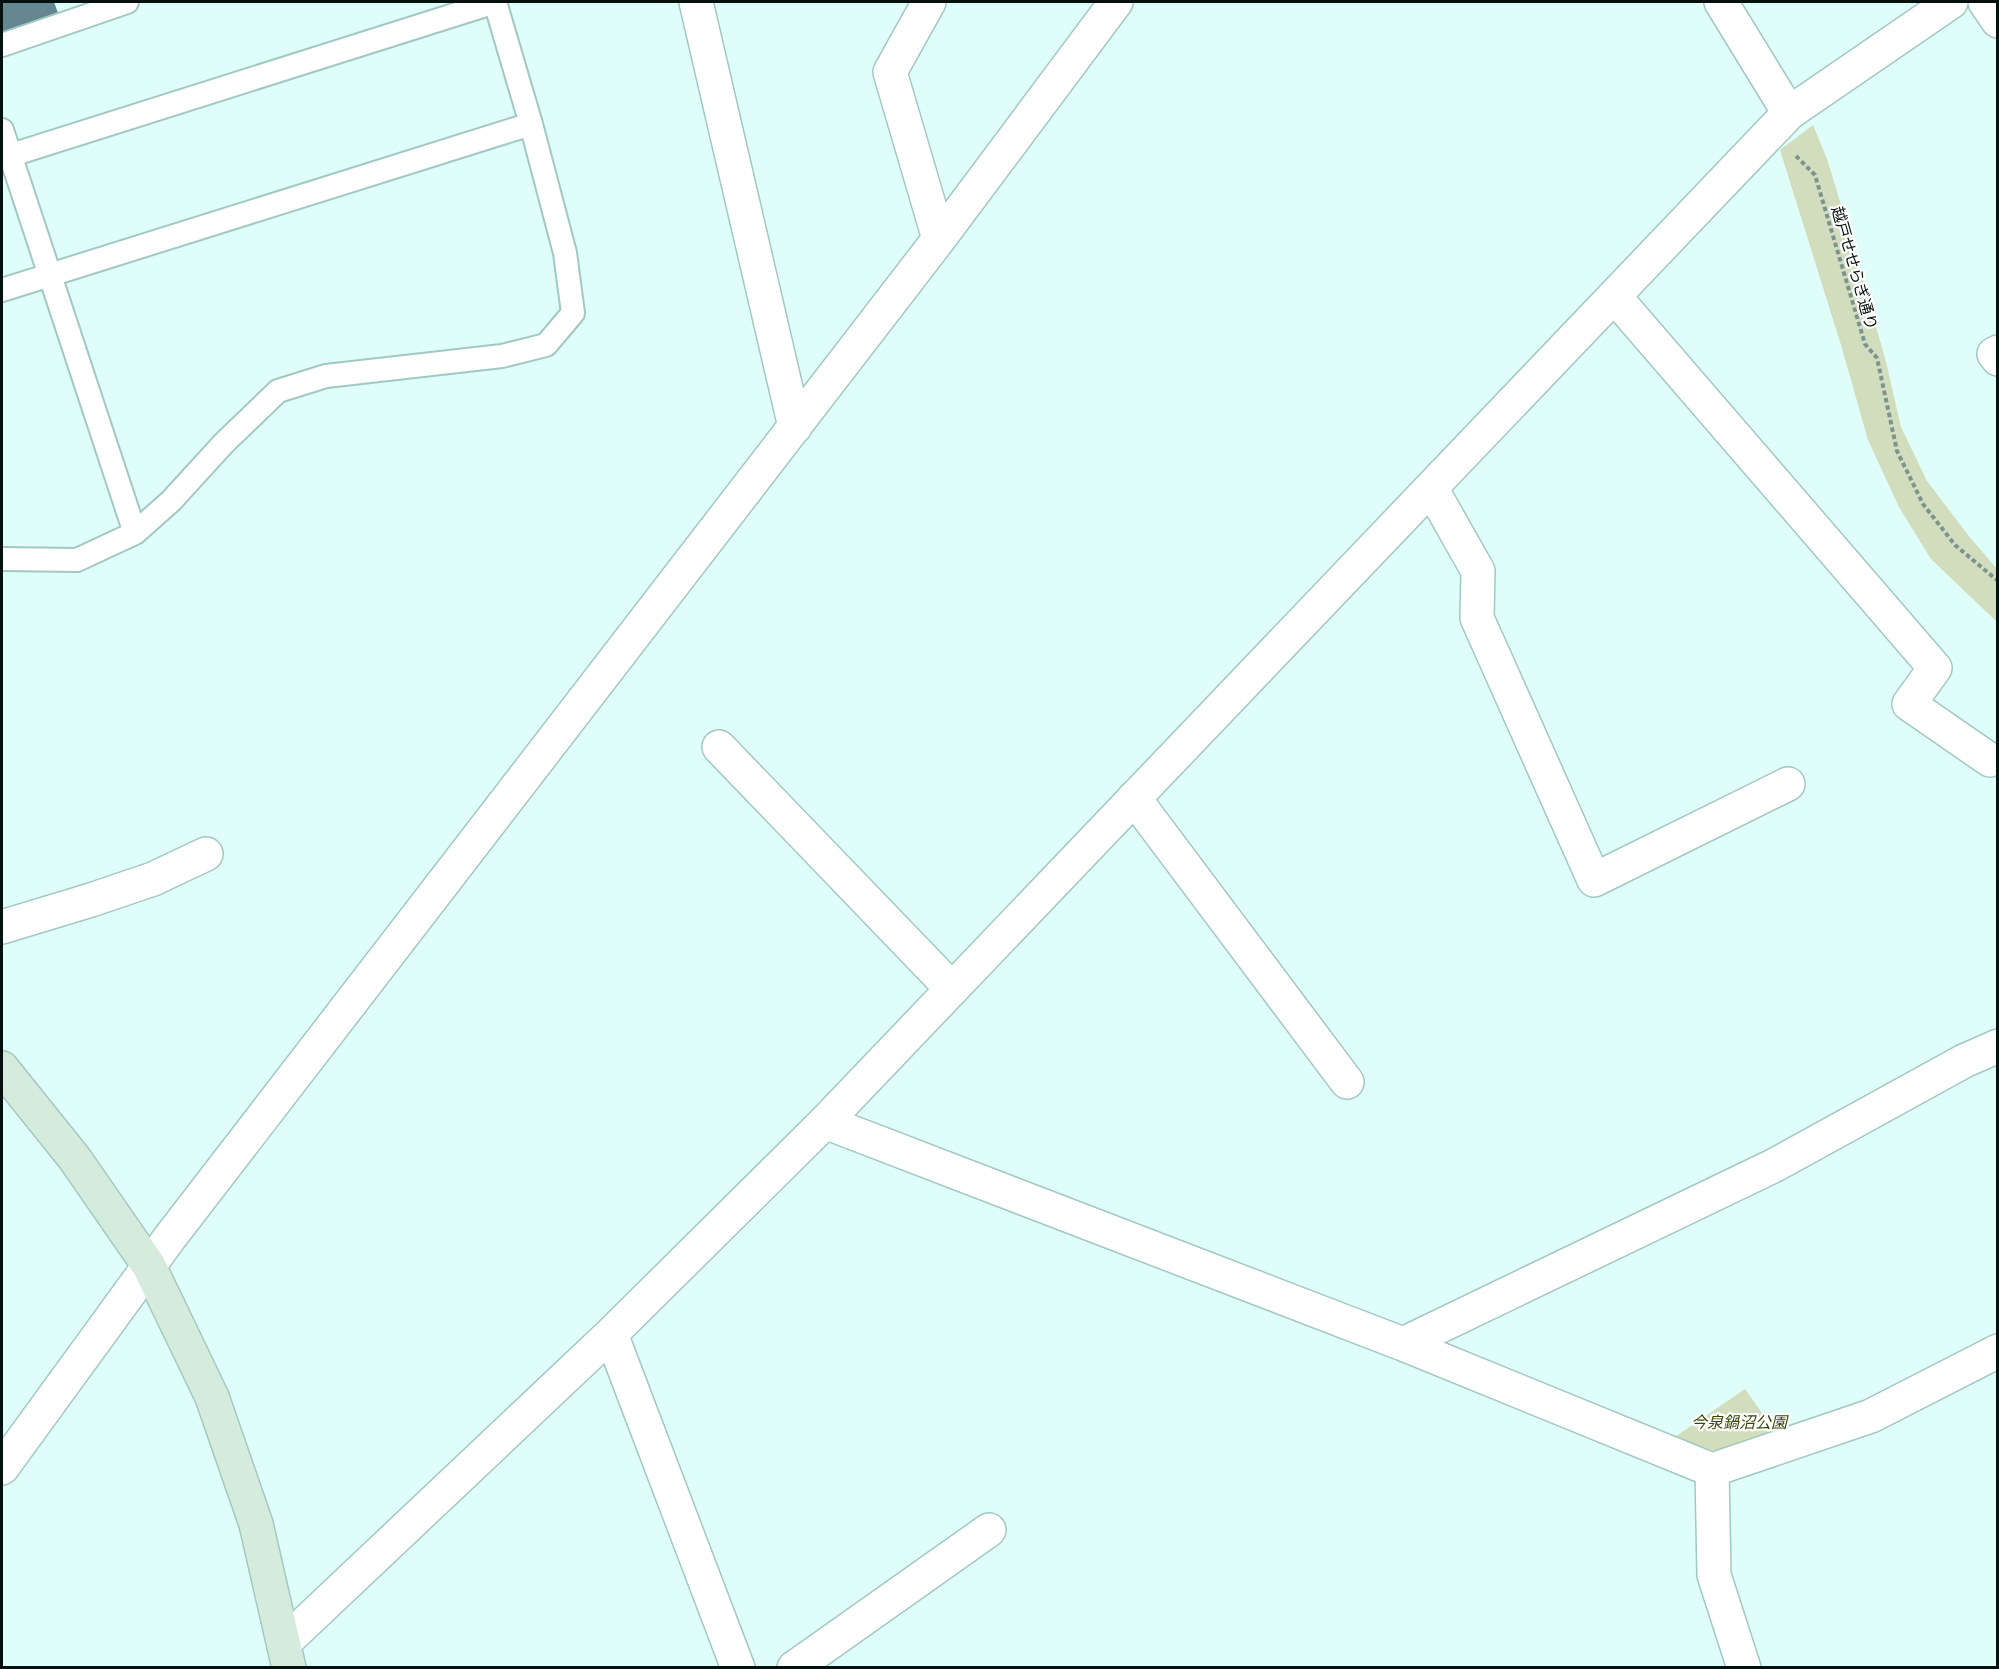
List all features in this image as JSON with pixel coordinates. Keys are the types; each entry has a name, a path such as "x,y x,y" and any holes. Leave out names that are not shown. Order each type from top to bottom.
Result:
{"street":[{"path":"696,2 795,427"},
{"path":"929,2 890,72 939,239"},
{"path":"2,1468 148,1266 939,239 1116,2"},
{"path":"1721,2 1790,113"},
{"path":"287,1655 825,1122 1790,113 1952,2"},
{"path":"1985,2 1998,21"},
{"path":"1614,296 1935,668 1909,704 1990,760"},
{"path":"1998,352 1994,354 1998,359"},
{"path":"1431,488 1478,571 1477,618 1594,880 1788,784"},
{"path":"719,747 952,989"},
{"path":"1134,798 1347,1082"},
{"path":"2,927 153,879 206,854"},
{"path":"1402,1344 1775,1165 1964,1061 1998,1046"},
{"path":"2,1068 75,1159 148,1266 212,1397 256,1524 287,1655"},
{"path":"825,1122 1402,1344 1712,1470 1871,1416 1998,1351"},
{"path":"611,1334 738,1668"},
{"path":"1712,1470 1714,1575 1744,1668"},
{"path":"794,1668 989,1530"}],"lane":[{"path":"2,45 127,2"},
{"path":"2,559 77,560 135,533 171,501 224,443 278,391 326,376 502,356 546,345 573,313 565,253 531,124 495,2 6,157"},
{"path":"2,290 531,124"},
{"path":"2,130 6,157 51,275 135,533"}],"path":[{"name":"越戸せせらぎ通り","path":"1794,154 1815,176 1865,344 1877,358 1898,451 1923,504 1955,545 1998,581"}],"green space":[{"path":"1813,125 1827,159 1850,234 1886,362 1901,427 1927,481 1997,569 1997,622 1931,559 1899,507 1868,440 1780,150"},
{"name":"今泉鍋沼公園","path":"1745,1389 1777,1434 1723,1453 1672,1439"}],"building":[{"path":"2,2 54,2 59,16 2,35"}]}
